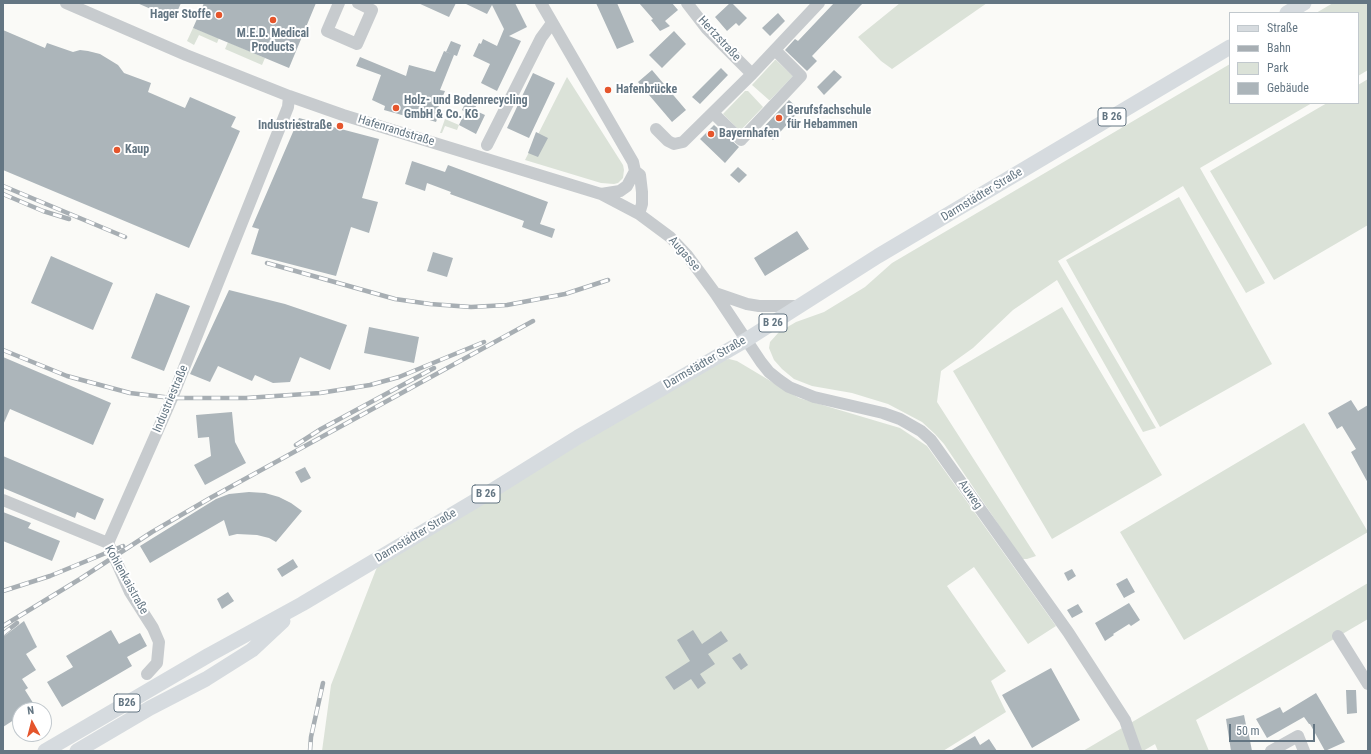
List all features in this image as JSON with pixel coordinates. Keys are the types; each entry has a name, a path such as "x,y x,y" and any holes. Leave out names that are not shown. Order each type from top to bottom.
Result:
{"main road":[{"path":"1289,12 1304,3"},
{"name":"Darmstädter Straße","path":"45,751 302,604 578,437 746,340 878,256 1229,48"},
{"name":"Darmstädter Straße","path":"77,751 150,708 206,679 252,650 302,604"}],"street":[{"name":"Hafenrandstraße","path":"66,3 186,55 289,96 343,115 601,194 639,214"},
{"path":"338,3 327,31 357,44 372,10 358,3"},
{"path":"541,3 633,162 635,171 640,175 642,204 639,214"},
{"name":"Hertzstraße","path":"687,3 707,29 752,74"},
{"path":"656,129 668,141 674,144 679,144 689,137 752,74 819,3"},
{"path":"486,145 541,38 552,23"},
{"path":"713,113 741,140 801,76 775,50"},
{"name":"Industriestraße","path":"108,543 172,398 288,107 289,96"},
{"path":"601,194 624,189 635,171"},
{"name":"Augasse","path":"639,214 674,240 696,266 746,340"},
{"path":"712,289 742,302 759,306 800,306"},
{"name":"Auweg","path":"746,340 769,372 789,387 814,397 883,413 900,419 931,440 1068,632 1125,720 1136,751"},
{"name":"Kohlenkaistraße","path":"3,500 108,543 130,592 153,628 159,642 157,663 147,674"},
{"path":"1338,636 1368,684"},
{"path":"1271,751 1298,736 1304,751"}],"green space":[{"path":"900,3 987,3 892,69 881,61 858,37"},
{"path":"1333,3 1368,3 1368,70 1359,75 1359,12 1318,12"},
{"path":"193,28 219,38 217,43 199,35 194,45 187,41"},
{"path":"228,42 265,58 262,65 225,49"},
{"path":"775,60 793,76 769,100 752,85"},
{"path":"1229,65 1229,104 1310,104 1200,168 1265,283 1246,293 1183,186 1058,261 1156,428 1143,432 1057,280 1013,310 973,348 941,371 937,402 1036,556 1023,559 1019,555 944,444 922,422 888,404 852,393 812,386 794,379 774,360 769,348 770,342 779,332 796,322 824,312 865,287 892,263"},
{"path":"567,77 623,165 623,178 618,183 601,183 525,160"},
{"path":"1368,79 1368,225 1274,280 1210,171 1325,104 1359,104 1359,84"},
{"path":"745,91 748,91 763,107 740,131 723,114"},
{"path":"445,119 459,125 457,130 445,126 442,133 440,133"},
{"path":"1179,197 1272,364 1160,427 1066,260"},
{"path":"1062,307 1162,475 1052,539 953,371"},
{"path":"729,359 737,361 799,398 900,428 927,446 1056,626 1028,644 974,567 947,586 1006,671 991,681 1006,712 943,751 322,751 331,685 377,567 384,559 721,361"},
{"path":"1304,423 1368,532 1184,640 1120,532"},
{"path":"1368,583 1368,619 1196,720 1209,751 1158,751 1155,744 1143,751 1083,751"}],"building":[{"path":"137,3 181,3 174,19"},
{"name":"M.E.D. Medical Products","path":"204,3 316,3 289,68 193,28"},
{"path":"418,3 456,3 449,17"},
{"path":"464,3 515,3 527,27 509,36 521,41 497,91 481,83 490,64 473,56 479,43 481,44 483,39 497,46 504,29 492,5 487,14"},
{"path":"596,3 617,3 634,42 617,49"},
{"path":"639,3 672,3 678,10 665,21 670,26 660,31 651,20 653,19"},
{"path":"730,3 732,3 747,18 739,26 736,23 727,31 715,17"},
{"path":"834,3 863,3 812,56 817,61 807,71 785,50 795,39 798,41"},
{"path":"778,13 785,21 770,36 762,28"},
{"name":"Kaup","path":"3,30 45,48 47,43 73,52 80,50 100,54 118,65 124,73 151,83 148,92 185,108 190,97 236,117 231,127 240,131 189,248 3,170"},
{"path":"674,31 686,44 662,68 649,55"},
{"path":"451,41 461,45 457,56 446,52"},
{"path":"444,51 454,55 440,90 445,91 438,108 441,109 436,122 410,114 409,117 384,110 385,106 372,100 381,75 356,66 360,57 406,76 409,65 435,72"},
{"path":"721,68 728,75 700,104 692,97"},
{"path":"652,70 686,110 672,122 638,82"},
{"path":"834,70 842,77 824,95 817,87"},
{"path":"533,73 555,83 529,138 507,128"},
{"path":"467,99 477,104 474,110 485,115 476,134 459,125 465,112 462,110"},
{"name":"Berufsfachschule für Hebammen","path":"789,100 800,110 773,140 762,129"},
{"path":"299,118 379,139 362,198 378,202 369,233 351,227 336,276 251,254 259,229 252,227"},
{"path":"714,125 739,147 725,163 700,139"},
{"path":"536,132 548,138 538,157 528,153"},
{"path":"412,161 445,172 448,165 548,202 540,224 555,229 552,238 522,227 524,221 450,194 451,192 427,183 425,191 405,184"},
{"path":"738,167 747,175 739,183 730,175"},
{"path":"797,231 809,249 765,276 754,258"},
{"path":"433,252 453,258 447,277 427,271"},
{"path":"51,256 113,283 93,330 31,303"},
{"path":"229,290 285,304 347,325 330,370 300,357 290,382 273,383 255,375 252,381 218,366 210,382 190,374"},
{"path":"156,293 190,306 164,371 131,358"},
{"path":"369,327 419,337 414,363 364,353"},
{"path":"3,357 111,403 93,445 10,409 3,425"},
{"path":"1351,400 1358,411 1368,405 1368,483 1351,452 1356,449 1342,426 1337,429 1328,413"},
{"path":"232,412 235,442 246,463 205,485 194,465 211,456 209,437 198,438 196,415"},
{"path":"3,456 104,499 95,520 77,512 75,518 3,488"},
{"path":"305,467 311,478 301,483 295,472"},
{"path":"249,492 265,493 279,497 302,511 276,542 269,538 257,535 237,534 229,536 224,520 150,563 140,546 216,499 229,494"},
{"path":"3,512 31,523 28,528 60,541 52,561 3,541"},
{"path":"293,559 298,567 282,577 277,569"},
{"path":"1072,569 1076,576 1068,581 1064,573"},
{"path":"1127,578 1135,592 1124,598 1116,584"},
{"path":"228,592 234,601 222,609 217,599"},
{"path":"1129,603 1140,620 1131,626 1129,624 1105,641 1095,623"},
{"path":"1078,604 1083,612 1072,618 1067,610"},
{"path":"24,621 37,647 26,654 36,670 22,679 28,688 25,690 32,702 12,702 12,721 3,727 3,637"},
{"path":"111,630 119,644 140,633 147,646 127,657 132,666 62,707 47,682 73,667 66,656"},
{"path":"693,630 702,644 721,631 728,641 708,654 715,664 700,674 706,683 698,689 691,679 674,690 665,677 690,661 677,640"},
{"path":"740,653 748,665 741,670 732,658"},
{"path":"1051,668 1080,720 1032,748 1002,695"},
{"path":"1346,690 1356,690 1357,713 1347,714"},
{"path":"1316,693 1345,742 1325,751 1310,724 1304,717 1267,738 1256,719 1280,707 1283,713"},
{"path":"1244,715 1252,751 1231,751 1226,719"},
{"path":"975,736 980,745 989,739 997,751 950,751"}],"railway":[{"path":"3,186 125,237"},
{"path":"3,194 43,211 69,219"},
{"path":"267,263 395,299 430,304 471,307 507,305 565,294 608,280"},
{"path":"3,626 80,579 152,532 212,497 533,321"},
{"path":"3,350 67,376 130,393 172,398 246,398 320,393 370,385 399,377 484,342"},
{"path":"296,445 321,429 434,368"},
{"path":"3,591 50,576 123,546"},
{"path":"3,634 17,623"},
{"path":"310,751 311,737 323,683"}],"place":[{"name":"Hager Stoffe","path":"219,15"},
{"name":"M.E.D. Medical Products","path":"273,20"},
{"name":"Hafenbrücke","path":"608,90"},
{"name":"Holz- und Bodenrecycling GmbH & Co. KG","path":"396,108"},
{"name":"Berufsfachschule für Hebammen","path":"779,118"},
{"name":"Industriestraße","path":"340,126"},
{"name":"Bayernhafen","path":"711,134"},
{"name":"Kaup","path":"117,150"}]}
